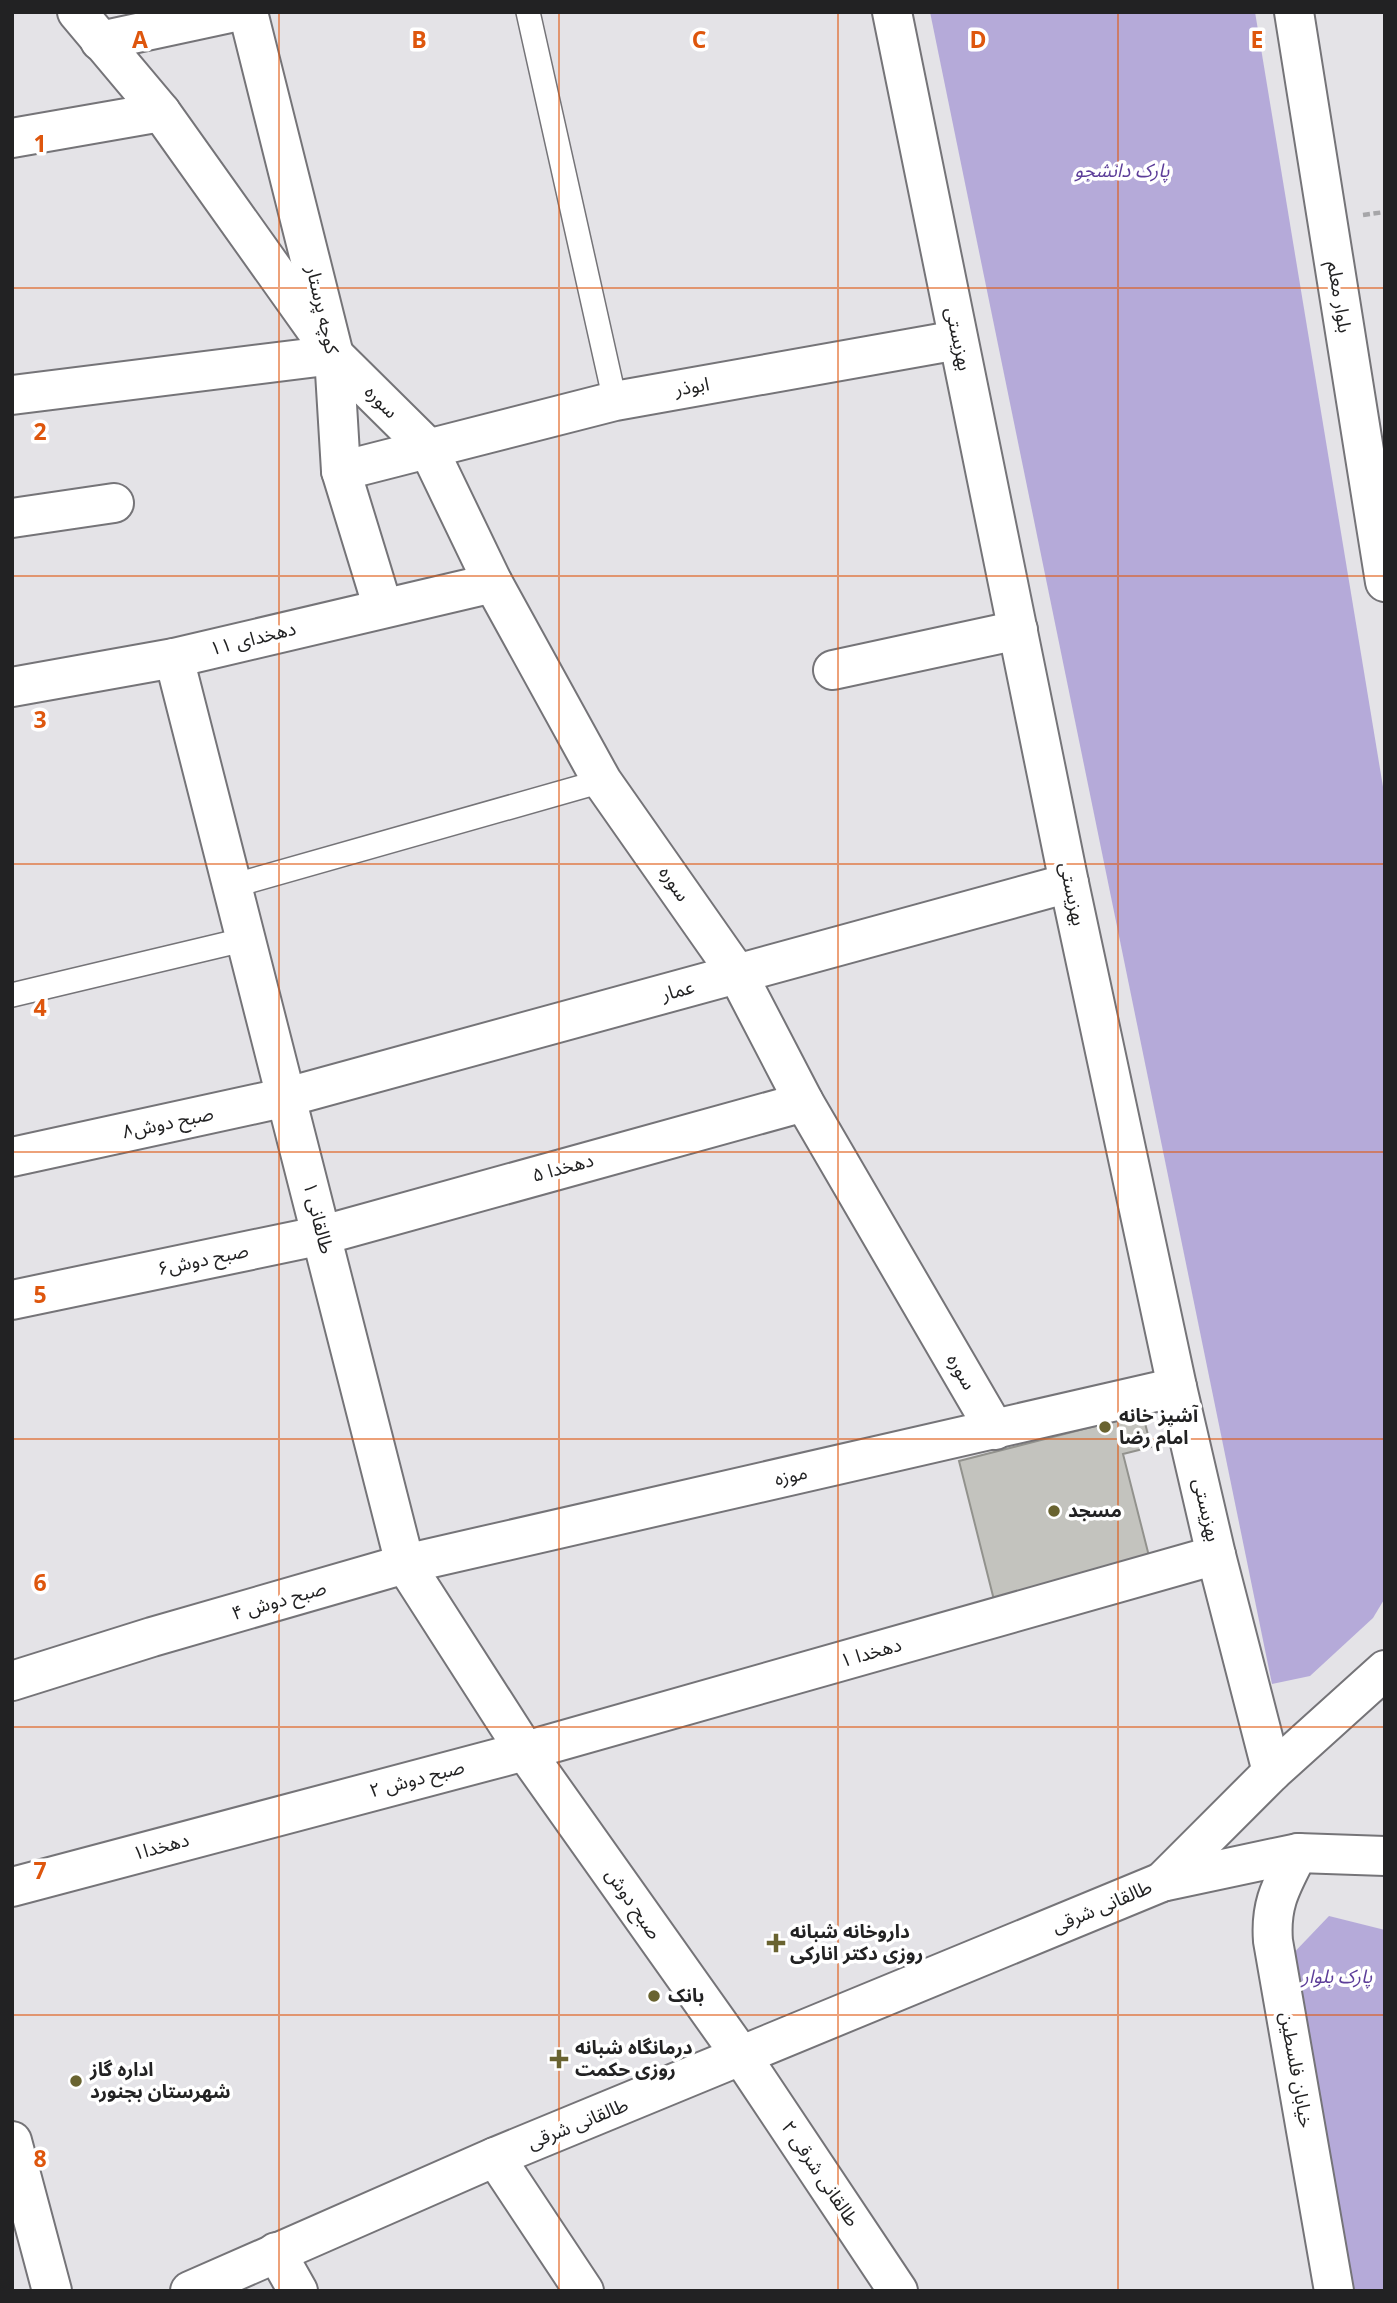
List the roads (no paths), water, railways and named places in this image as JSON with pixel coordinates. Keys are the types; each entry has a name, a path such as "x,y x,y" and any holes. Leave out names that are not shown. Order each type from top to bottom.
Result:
{"street":[{"path":"88,27 235,12"},
{"name":"کوچه پرستار","path":"248,12 334,355 341,471 383,608"},
{"name":"بهزیستی","path":"892,12 1069,883 1177,1387 1216,1555 1272,1772"},
{"name":"بلوار معلم","path":"1294,12 1385,582"},
{"name":"سوره","path":"88,27 161,112 334,355 428,448 493,583 602,781 738,975 804,1102 995,1430"},
{"path":"12,138 161,112"},
{"name":"ابوذر","path":"341,471 615,401 958,340"},
{"path":"12,395 334,355"},
{"path":"12,518 114,503"},
{"name":"دهخدای ۱۱","path":"12,687 174,658 493,583"},
{"path":"833,670 1018,630"},
{"name":"طالقانی ۱","path":"174,658 405,1564 525,1751"},
{"name":"عمار","path":"287,1097 1069,883"},
{"name":"صبح دوش۸","path":"12,1157 287,1097"},
{"name":"دهخدا ۵","path":"323,1234 804,1102"},
{"name":"صبح دوش۶","path":"12,1300 323,1234"},
{"name":"موزه","path":"405,1564 1177,1387"},
{"name":"دهخدا ۱","path":"525,1751 1216,1555"},
{"name":"صبح دوش ۴","path":"12,1681 152,1637 405,1564"},
{"path":"1162,1882 1272,1772 1385,1670"},
{"name":"صبح دوش ۲","path":"309,1808 525,1751"},
{"name":"صبح دوش","path":"525,1751 742,2057"},
{"name":"دهخدا۱","path":"12,1887 309,1808"},
{"path":"1162,1882 1298,1853 1385,1856"},
{"name":"خیابان فلسطین","path":"1298,1853 1278,1894 1271,1919 1334,2291"},
{"name":"طالقانی شرقی","path":"190,2291 495,2157 1162,1882"},
{"name":"۲ طالقانی شرقی","path":"742,2057 898,2291"},
{"path":"12,2141 52,2291"},
{"path":"495,2157 584,2291"},
{"path":"276,2252 298,2291"}],"lane":[{"path":"528,12 615,401"},
{"path":"232,886 602,781"},
{"path":"12,995 247,939"}],"place":[{"name":"آشپز خانه امام رضا","path":"1105,1427"},
{"name":"مسجد","path":"1054,1511"},
{"name":"داروخانه شبانه روزی دکتر انارکی","path":"776,1943"},
{"name":"بانک","path":"654,1996"},
{"name":"درمانگاه شبانه روزی حکمت","path":"559,2059"},
{"name":"اداره گاز شهرستان بجنورد","path":"76,2081"}],"park label":[{"name":"پارک دانشجو","path":"1122,171"},
{"name":"پارک بلوار","path":"1337,1977"}]}
